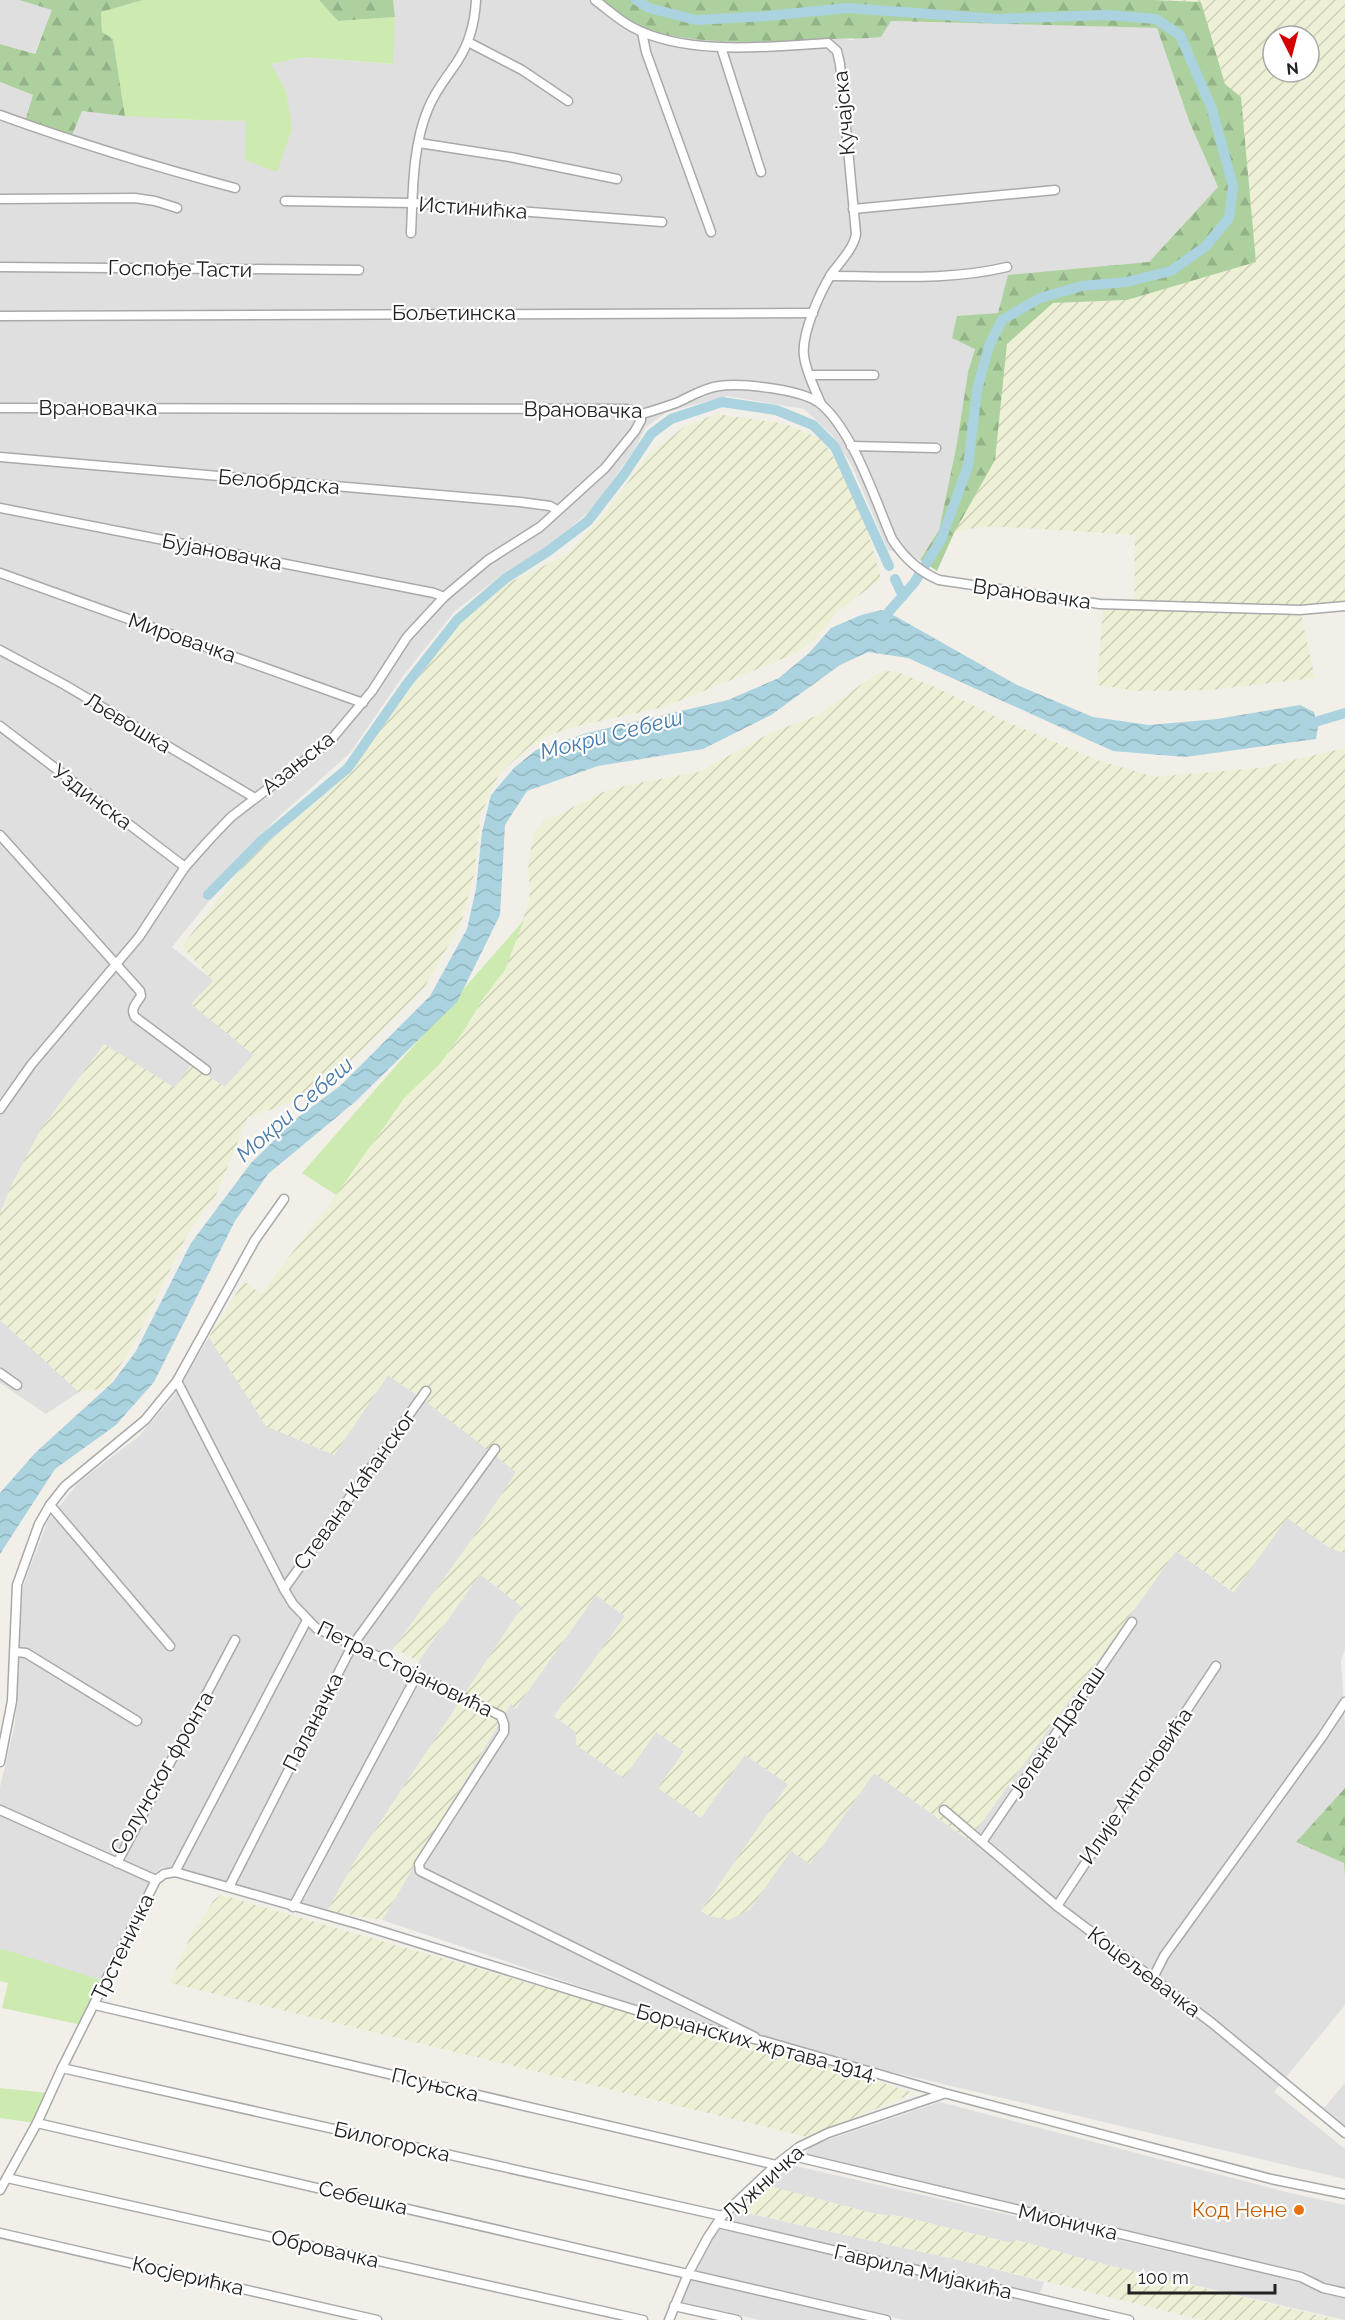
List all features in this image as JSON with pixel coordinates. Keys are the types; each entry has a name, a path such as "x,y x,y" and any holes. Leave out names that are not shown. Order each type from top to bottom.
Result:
{"street":[{"path":"411,233 419,142 431,102 468,42 477,0"},
{"name":"Кучајска","path":"595,0 630,27 679,42 721,47 828,43 837,51 855,239 830,276 813,313"},
{"path":"642,32 646,52 711,232"},
{"path":"468,42 522,70 568,101"},
{"path":"721,47 761,172"},
{"path":"0,115 136,160 235,188"},
{"path":"419,142 510,157 617,179"},
{"path":"853,209 1055,190"},
{"path":"0,199 135,198 177,208"},
{"name":"Истинићка","path":"285,201 413,203 662,222"},
{"name":"Госпође Тасти","path":"0,267 359,270"},
{"path":"830,276 956,276 980,274 1007,267"},
{"path":"813,313 804,354 821,404"},
{"name":"Бољетинска","path":"0,316 813,313"},
{"path":"810,375 874,375"},
{"name":"Врановачка","path":"0,408 627,410 641,414 676,403 705,389 719,386 759,386 782,390 821,404 859,458 892,539 899,550 925,574 939,580 1100,604 1300,610 1345,606"},
{"name":"Азањска","path":"0,1109 31,1065 139,937 185,867 231,817 323,747 363,703 407,637 444,597 488,560 528,536 606,468 635,432 641,420 641,414"},
{"path":"851,446 936,448"},
{"name":"Белобрдска","path":"0,457 520,502 550,506 557,510"},
{"name":"Бујановачка","path":"0,508 434,593 444,597"},
{"name":"Мировачка","path":"0,573 363,703"},
{"name":"Љевошка","path":"0,650 65,685 255,798"},
{"name":"Уздинска","path":"0,726 185,867"},
{"path":"0,835 140,992 141,996 133,1008 135,1017 206,1070"},
{"path":"0,1762 12,1701 17,1585 30,1545 50,1505 65,1486 145,1420 177,1381 255,1240 284,1199"},
{"path":"0,1373 16,1385"},
{"name":"Петра Стојановића","path":"177,1381 284,1589 307,1620 316,1628 352,1646 501,1716 505,1728 419,1863 420,1870 764,2041"},
{"name":"Стевана Каћанског","path":"284,1589 426,1391"},
{"name":"Паланачка","path":"229,1887 352,1646 495,1449"},
{"path":"50,1505 170,1646"},
{"path":"174,1872 307,1620"},
{"name":"Јелене Драгаш","path":"982,1842 1132,1622"},
{"name":"Солунског фронта","path":"0,1810 117,1863 235,1641"},
{"path":"15,1652 26,1653 137,1721"},
{"name":"Илије Антоновића","path":"1057,1906 1216,1666"},
{"path":"293,1907 417,1675"},
{"path":"1153,1977 1164,1956 1316,1746 1345,1702"},
{"name":"Коцељевачка","path":"944,1810 1057,1906 1212,2023 1345,2133"},
{"path":"117,1863 156,1880"},
{"name":"Трстеничка","path":"0,2190 38,2123 62,2068 156,1880 164,1874 174,1872"},
{"name":"Борчанских жртава 1914.","path":"174,1872 362,1925 674,2022 764,2041 944,2094 1279,2181 1345,2194"},
{"name":"Псуњска","path":"95,2005 776,2165"},
{"name":"Билогорска","path":"62,2068 720,2220"},
{"name":"Лужничка","path":"669,2320 699,2250 720,2220 776,2165 805,2144 828,2133 944,2094"},
{"name":"Себешка","path":"38,2123 886,2320"},
{"name":"Мионичка","path":"789,2156 1301,2277 1323,2288 1345,2293"},
{"name":"Обровачка","path":"7,2178 643,2320"},
{"name":"Гаврила Мијакића","path":"720,2220 1129,2320"},
{"name":"Косјерићка","path":"0,2233 377,2320"},
{"path":"674,2306 737,2320"}],"shaded area":[{"path":"0,0 19,0 53,10 34,54 0,44"},
{"path":"393,0 597,0 852,40 891,21 1157,28 1189,121 1218,187 1149,262 998,313 975,349 968,372 957,443 939,530 920,560 888,550 852,466 832,435 804,409 727,396 667,412 646,427 634,450 594,507 552,544 507,571 455,611 403,676 350,753 273,822 172,947 214,981 192,1004 254,1055 225,1087 175,1088 14,1180 0,1213 0,82 33,95 25,120 72,134 81,111 199,120 246,121 286,91 270,64 304,57 392,64 395,17"},
{"path":"0,1320 79,1392 46,1414 0,1383"},
{"path":"209,1337 267,1426 334,1455 388,1375 517,1472 468,1545 385,1660 411,1672 480,1574 522,1607 356,1859 327,1911 162,1867 155,1873 104,1981 0,1950 0,1787 15,1724 19,1664 17,1602 48,1520 79,1482 138,1437 174,1396"},
{"path":"1287,1517 1330,1548 1345,1553 1345,1649 1341,1661 1345,1727 1345,1788 1297,1841 1345,1863 1345,2005 1274,2092 1345,2149 1345,2179 702,2027 382,1920 512,1702 516,1708 596,1595 625,1616 555,1717 576,1732 656,1732 684,1751 745,1754 789,1785 702,1910 709,1916 749,1910 791,1850 810,1863 874,1773 969,1840 1176,1551 1233,1592"},
{"path":"1345,2083 1345,2126 1324,2108"},
{"path":"940,2102 1286,2192 1345,2205 1345,2288 1324,2284 1308,2273 805,2154 810,2146"},
{"path":"787,2164 1306,2283 1316,2291 1345,2297 1345,2320 1103,2264 1016,2240 1012,2243 899,2216 876,2214 764,2185"},
{"path":"733,2210 972,2263 1044,2282 1039,2296 723,2221"},
{"path":"720,2229 1109,2320 904,2320 694,2271 712,2237"},
{"path":"691,2278 868,2320 760,2320 681,2302"}],"green space":[{"path":"19,0 143,0 101,12 102,32 113,39 125,116 82,111 72,135 25,121 33,95 0,82 0,44 35,54 52,10"},
{"path":"143,0 319,0 338,21 395,17 393,64 304,57 271,64 286,91 292,129 277,172 245,160 246,121 125,116 113,39 102,32 101,12"},
{"path":"319,0 393,0 395,17 338,21"},
{"path":"597,0 1153,0 1201,2 1225,84 1241,97 1256,262 1127,300 1053,303 1007,344 995,460 954,533 937,571 920,560 939,530 957,443 968,372 975,349 952,338 957,316 998,313 1008,275 1149,262 1218,187 1189,121 1157,28 891,21 881,37 760,42 713,41 667,35 638,27"},
{"path":"1153,0 1345,0 1345,606 1300,610 1315,678 1210,690 1137,691 1097,685 1103,608 1134,610 1135,535 992,526 954,533 995,460 1007,344 1053,303 1127,300 1256,262 1241,97 1225,84 1201,2"},
{"path":"716,414 786,424 821,439 843,471 865,521 881,579 837,612 814,640 794,654 664,707 573,727 553,734 530,746 499,774 481,814 474,875 461,923 424,988 331,1081 279,1107 248,1117 216,1195 189,1231 132,1347 106,1388 79,1392 0,1320 0,1213 14,1180 41,1129 104,1044 175,1088 191,1065 225,1087 254,1055 191,1004 213,981 182,946 251,856 333,788 464,617 506,584 566,555 605,513 648,455 684,427"},
{"path":"885,671 897,672 935,687 1003,720 1097,760 1155,777 1258,768 1345,748 1345,1553 1330,1548 1287,1518 1234,1592 1176,1551 969,1840 874,1773 810,1864 791,1851 749,1910 729,1920 709,1916 701,1911 788,1784 745,1755 701,1818 658,1788 684,1751 656,1732 624,1778 576,1745 576,1732 554,1716 625,1616 596,1595 515,1709 511,1703 382,1920 327,1911 356,1859 522,1607 480,1574 418,1661 394,1648 468,1545 516,1472 428,1403 388,1375 334,1455 266,1426 209,1337 244,1281 261,1294 336,1195 405,1097 440,1064 501,975 527,908 530,893 528,869 533,834 544,822 603,792 632,784 699,772 772,732 816,716 872,677"},
{"path":"524,920 505,970 482,1000 465,1029 440,1064 405,1097 336,1195 302,1173"},
{"path":"1345,1788 1345,1878 1344,1863 1296,1842"},
{"path":"221,1895 706,2034 787,2052 914,2093 807,2137 170,1983 191,1935 214,1900"},
{"path":"3,1949 104,1981 82,2025 2,2008 8,1983 0,1981 0,1950"},
{"path":"0,2088 49,2093 35,2123 0,2118"},
{"path":"757,2183 876,2214 899,2216 1011,2243 1016,2240 1103,2264 1338,2320 1202,2320 972,2263 730,2209"}],"water":[{"path":"881,610 1017,685 1093,717 1149,725 1217,719 1300,705 1314,712 1318,727 1316,739 1185,757 1113,751 908,658 868,652 840,665 771,715 703,749 598,766 527,791 505,825 500,915 457,1002 356,1101 268,1174 235,1221 154,1382 116,1425 55,1469 0,1554 0,1493 35,1453 113,1382 136,1351 191,1243 251,1163 297,1118 340,1086 430,996 467,929 476,889 482,832 491,795 514,768 536,750 587,733 728,700 779,678 809,653 831,628 861,615"}],"waterway":[{"path":"636,0 649,8 696,20 847,8 999,19 1106,15 1156,19 1180,35 1212,109 1233,186 1229,218 1206,246 1171,271 1126,282 1082,286 1040,298 1002,320 989,346 977,390 968,466 941,540 914,583 886,615 883,625"},
{"path":"208,895 261,841 348,768 406,685 457,620 506,578 547,552 588,521 625,473 651,434 671,419 722,402 776,410 813,425 835,447 889,566"},
{"path":"895,579 903,596"},
{"name":"Мокри Себеш","path":"1305,725 1345,713"}],"place":[{"name":"Код Нене","path":"1299,2210"}]}
